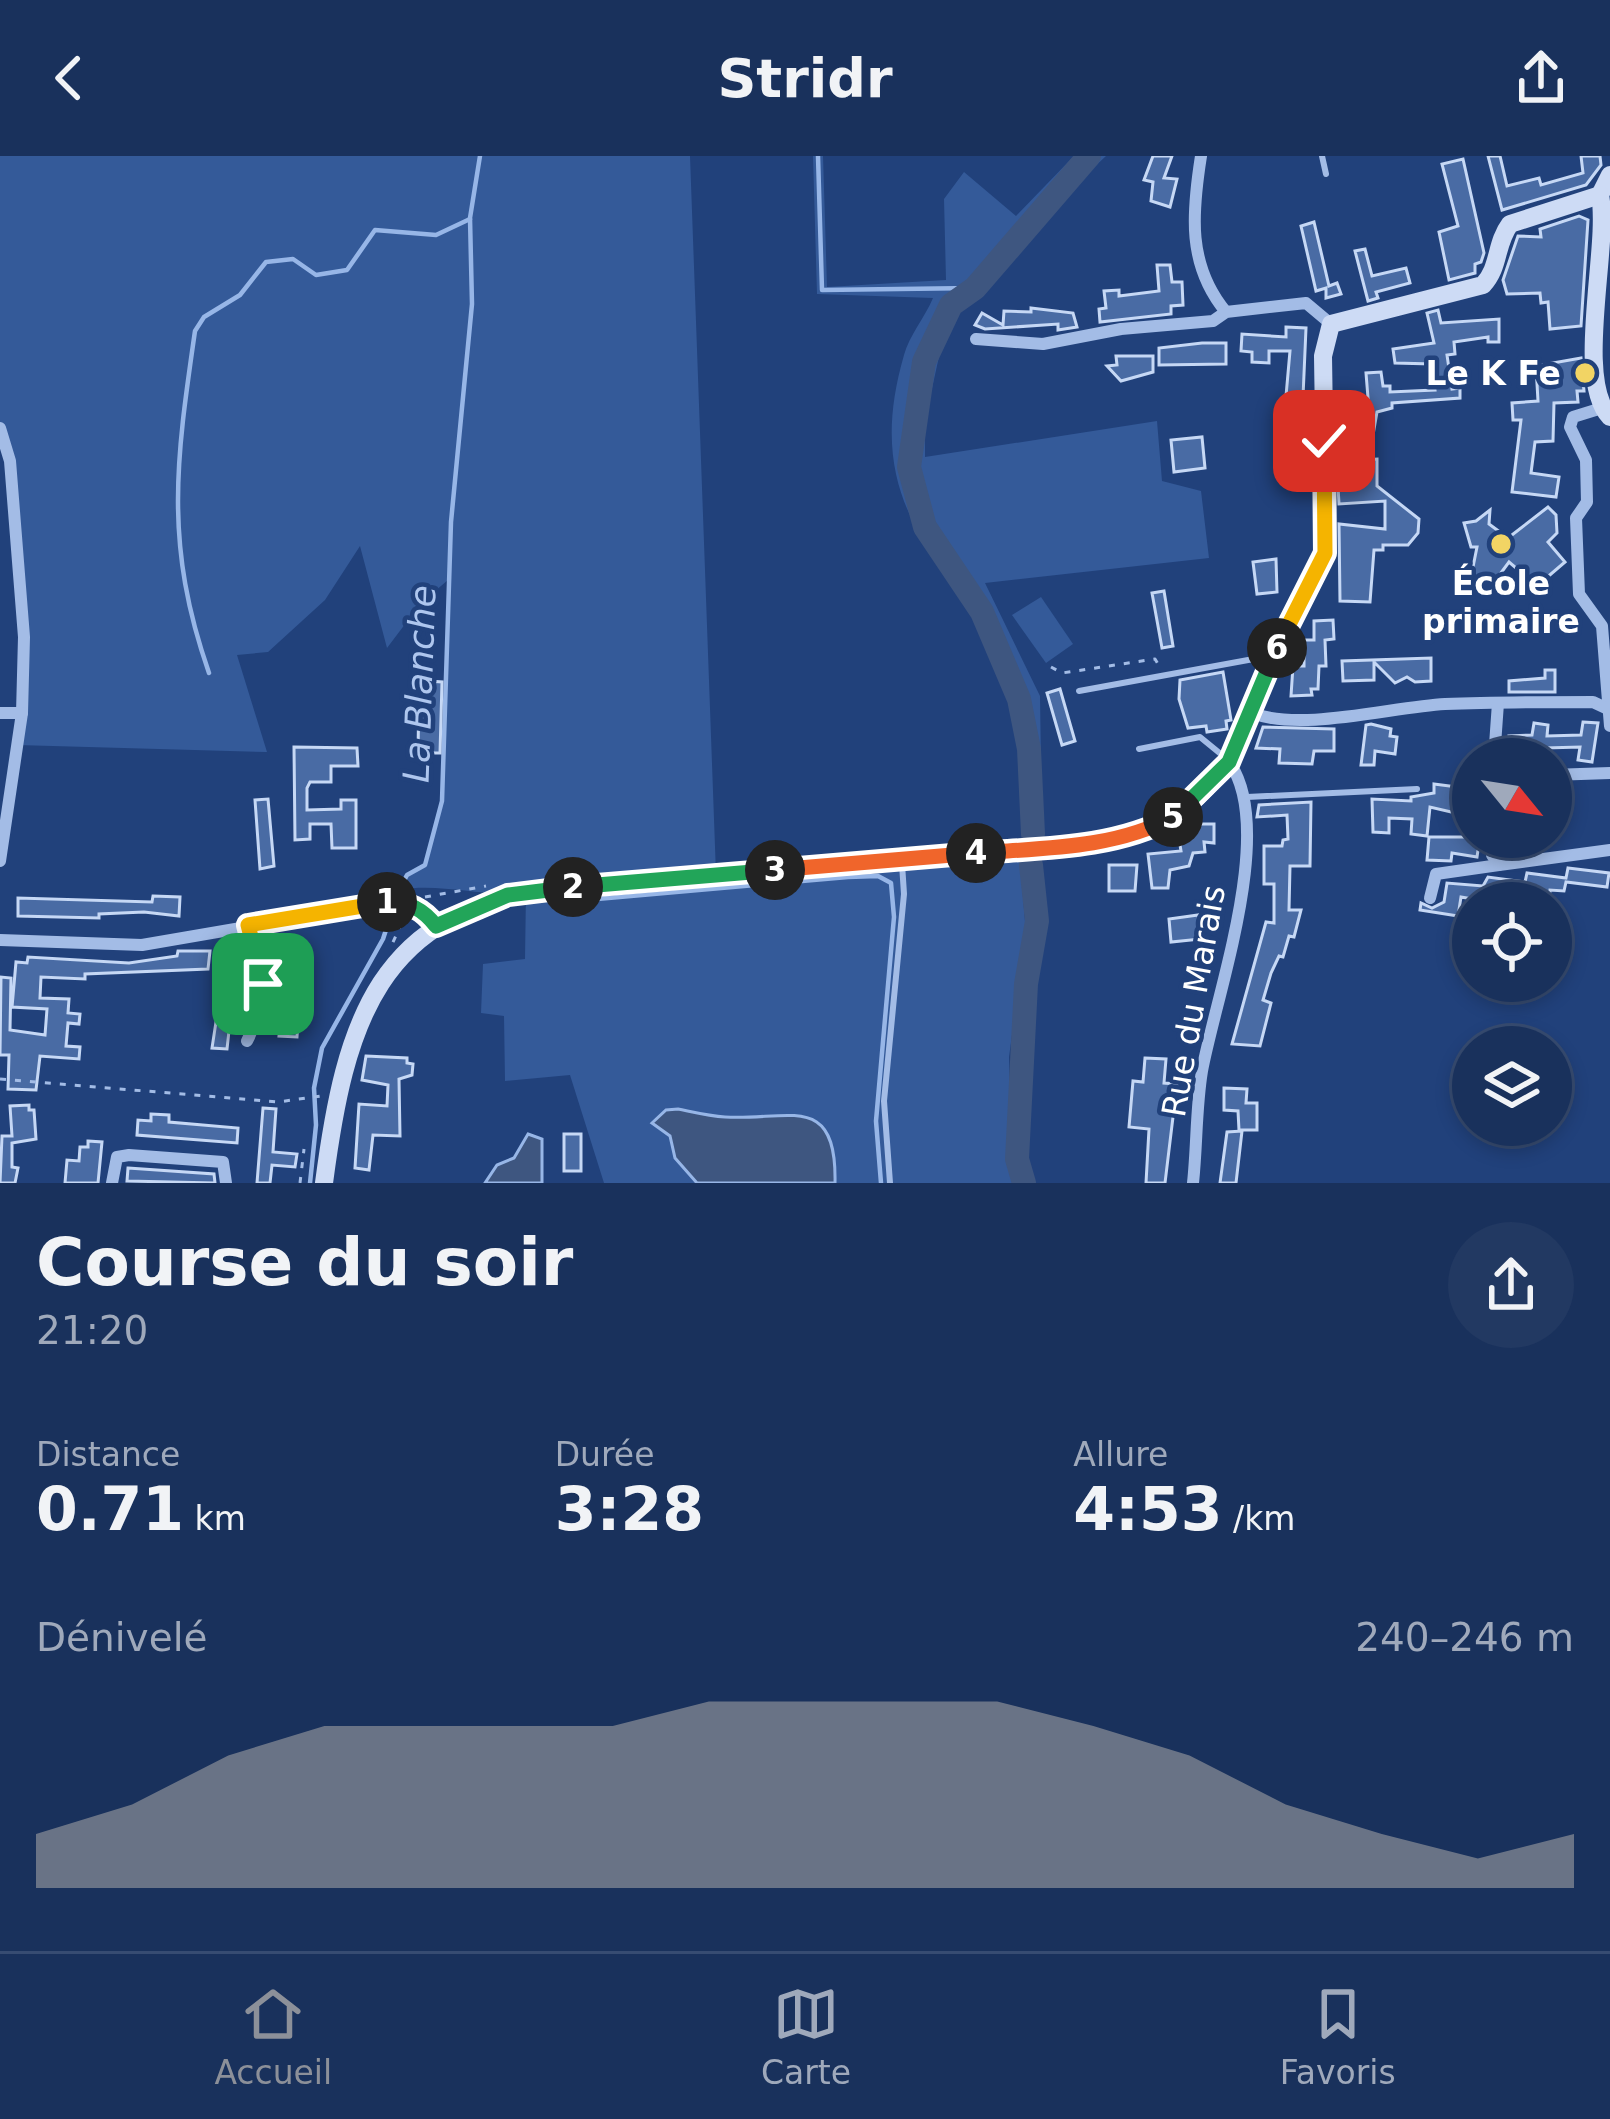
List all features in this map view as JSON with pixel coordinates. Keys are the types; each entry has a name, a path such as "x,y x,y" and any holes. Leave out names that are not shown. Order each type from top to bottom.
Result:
{"street":[{"path":"1201,156 1194,200 1194,254 1226,312"},
{"path":"1610,175 1600,195 1595,344 1606,413 1573,417 1570,427 1586,460 1587,502 1576,518 1579,594 1602,626 1610,726"},
{"path":"1331,325 1483,285 1495,272 1501,236 1510,224 1600,195"},
{"path":"976,339 1043,344 1306,303 1331,325"},
{"path":"324,1183 335,1097 346,1058 389,969 406,947 468,908 526,892 1096,843 1157,826 1188,807 1229,762 1325,553 1324,356 1331,325"},
{"path":"0,428 10,461 24,637 22,713 0,861"},
{"path":"1252,713 1315,718 1498,703 1593,702 1609,709"},
{"path":"1496,738 1498,703"},
{"path":"0,713 22,713"},
{"path":"1229,762 1244,781 1247,797"},
{"path":"1572,774 1610,772"},
{"name":"Rue du Marais","path":"1193,1183 1202,1072 1234,943 1247,797"},
{"path":"1430,898 1436,874 1610,850"},
{"path":"1494,858 1498,865"},
{"path":"0,940 142,945 396,902 424,912 436,926"},
{"path":"248,925 263,984 260,1016 248,1041"},
{"path":"112,1183 117,1157 223,1162 226,1176"}],"lane":[{"path":"1322,156 1326,174"},
{"path":"1079,691 1274,656"},
{"path":"1138,749 1201,737 1229,762"},
{"path":"1247,797 1417,789"},
{"path":"890,1183 884,1101 904,894 902,859"}],"path":[{"path":"1051,667 1062,674 1077,673 1154,659 1166,675"},
{"path":"0,1079 278,1102 321,1096"},
{"path":"300,1183 304,1149"}],"shaded area":[{"path":"0,156 690,156 716,874 1019,850 1026,933 1009,1057 1012,1183 604,1183 570,1075 505,1081 504,1016 481,1013 483,964 525,959 526,892 399,890 407,875 425,865 442,801 448,580 421,603 387,648 360,546 325,600 268,652 237,655 267,752 17,745 22,713 10,461 0,428"},
{"path":"813,156 823,156 827,287 946,280 944,199 964,172 1016,216 1074,156 1106,156 964,303 944,334 925,420 925,457 1157,421 1162,481 1201,491 1209,558 985,583 1040,696 1042,832 1022,832 1019,734 1013,703 994,655 924,541 905,504 894,462 893,414 904,355 933,298 817,294"},
{"path":"1041,597 1073,644 1046,663 1012,615"},
{"path":"666,1110 725,1117 788,1115 818,1123 828,1134 835,1183 697,1183 675,1158 670,1136 652,1123"},
{"path":"528,1134 542,1139 542,1183 485,1183 497,1165 514,1158"}],"building":[{"path":"1153,156 1172,156 1164,178 1177,179 1170,207 1151,201 1153,182 1144,180"},
{"path":"1488,156 1500,156 1507,186 1539,178 1541,185 1583,173 1581,156 1600,156 1601,165 1586,185 1502,210"},
{"path":"1463,159 1484,253 1475,264 1475,273 1449,280 1439,232 1458,226 1442,164"},
{"path":"1579,216 1588,220 1581,326 1550,329 1548,302 1541,303 1540,293 1507,294 1503,280 1518,236 1541,237 1540,229"},
{"path":"1314,222 1329,286 1337,283 1341,294 1326,298 1326,288 1316,291 1301,226"},
{"path":"1365,249 1372,276 1406,268 1410,283 1376,292 1378,298 1368,301 1355,251"},
{"path":"1157,265 1170,265 1172,282 1182,282 1183,305 1171,306 1171,314 1100,322 1099,309 1106,308 1104,291 1119,290 1119,296 1159,291"},
{"path":"1031,308 1073,313 1077,327 985,329 975,325 982,313 1003,325 1004,311 1031,312"},
{"path":"1438,310 1441,323 1499,319 1499,342 1488,342 1488,337 1454,342 1455,354 1447,355 1452,389 1460,388 1460,398 1392,403 1392,408 1377,412 1369,458 1354,459 1361,413 1337,412 1337,396 1368,398 1366,373 1381,372 1383,386 1390,386 1390,392 1435,390 1432,364 1395,363 1393,349 1434,343 1427,313"},
{"path":"1286,327 1306,328 1303,397 1286,396 1290,351 1269,351 1269,363 1252,362 1252,352 1241,351 1242,334 1286,337"},
{"path":"1226,343 1226,364 1159,365 1159,348"},
{"path":"1116,356 1153,356 1153,372 1121,381 1107,366 1117,365"},
{"path":"1581,358 1584,391 1577,391 1578,402 1554,403 1553,441 1535,442 1531,473 1559,477 1556,497 1512,492 1521,420 1513,420 1512,403 1538,401 1536,366"},
{"path":"1202,437 1205,468 1174,472 1171,440"},
{"path":"1377,459 1377,486 1419,519 1418,533 1408,545 1383,545 1383,550 1374,550 1370,602 1340,601 1339,524 1385,529 1385,501 1339,504 1338,486 1361,485 1361,460"},
{"path":"1548,507 1556,515 1557,533 1548,542 1565,562 1537,586 1509,562 1495,581 1471,577 1477,547 1471,547 1464,523 1490,510 1489,524 1508,538"},
{"path":"1276,559 1277,592 1257,594 1253,562"},
{"path":"1164,591 1173,646 1162,648 1152,593"},
{"path":"1333,620 1334,639 1325,640 1326,666 1319,666 1318,689 1311,689 1312,695 1291,696 1293,666 1304,666 1304,640 1314,640 1314,621"},
{"path":"1431,658 1431,681 1415,682 1407,677 1395,683 1374,662 1374,680 1343,681 1342,661"},
{"path":"1545,670 1555,670 1555,692 1509,692 1509,681 1545,678"},
{"path":"1223,672 1231,720 1226,721 1227,729 1188,728 1179,699 1180,680"},
{"path":"429,681 442,682 440,753 418,753 419,689 429,689"},
{"path":"1060,689 1075,741 1062,745 1047,693"},
{"path":"1583,722 1598,723 1592,762 1578,760 1580,747 1572,747 1572,738 1509,736 1532,735 1534,723 1548,725 1547,736 1581,735"},
{"path":"1366,725 1391,729 1390,736 1397,737 1395,754 1375,751 1374,765 1361,765"},
{"path":"1263,727 1334,729 1334,751 1314,751 1312,764 1279,763 1280,749 1256,748"},
{"path":"294,747 357,748 358,766 331,766 331,782 310,782 307,788 307,810 341,809 341,800 356,800 356,848 332,848 331,824 310,824 310,839 295,840"},
{"path":"1434,784 1452,786 1452,812 1430,807 1427,836 1411,834 1412,819 1389,818 1389,833 1373,832 1372,799 1411,801 1411,797 1434,793"},
{"path":"268,799 274,866 260,869 255,800"},
{"path":"1311,802 1310,866 1290,866 1289,910 1301,910 1294,937 1289,936 1283,957 1279,956 1271,973 1263,1000 1271,1003 1260,1046 1232,1044 1266,922 1274,923 1274,884 1264,884 1264,846 1282,846 1288,839 1287,815 1257,817 1259,805"},
{"path":"1193,824 1214,824 1214,843 1204,842 1205,852 1193,853 1189,866 1170,870 1168,888 1152,888 1148,854 1181,851 1179,839 1192,837"},
{"path":"1429,837 1452,837 1451,861 1427,860"},
{"path":"1109,865 1137,865 1135,891 1109,891"},
{"path":"1568,868 1609,873 1607,887 1525,882 1527,873 1566,878"},
{"path":"1488,877 1525,882 1485,882"},
{"path":"1447,883 1452,883 1452,915 1420,910 1421,903 1432,908 1444,902"},
{"path":"153,896 180,897 179,916 144,912 99,914 99,918 18,916 18,898 152,902"},
{"path":"1198,915 1201,939 1171,942 1169,919"},
{"path":"178,951 210,951 208,969 85,974 85,979 41,977 40,998 69,999 68,1013 80,1014 79,1024 68,1023 66,1046 80,1047 79,1059 40,1056 36,1090 8,1089 9,1055 0,1055 1,977 11,978 10,1030 45,1035 47,1009 12,1007 16,962 27,963 28,957 129,963 177,956"},
{"path":"224,970 243,971 246,984 245,995 233,995 227,1049 212,1048"},
{"path":"285,983 309,984 306,1008 299,1007 297,1037 279,1036"},
{"path":"366,1056 407,1058 413,1064 412,1075 399,1079 400,1136 373,1135 369,1170 355,1168 359,1104 387,1106 388,1085 362,1080"},
{"path":"1145,1058 1166,1059 1164,1083 1177,1084 1165,1183 1146,1183 1149,1129 1129,1127 1133,1081 1143,1082"},
{"path":"1224,1088 1247,1089 1246,1103 1257,1103 1257,1130 1239,1130 1238,1111 1224,1110"},
{"path":"29,1105 34,1110 36,1139 12,1143 12,1167 18,1168 15,1183 0,1183 2,1136 12,1136 10,1106"},
{"path":"263,1108 276,1109 273,1152 297,1154 295,1167 272,1165 270,1183 257,1183"},
{"path":"151,1114 169,1115 169,1122 238,1128 237,1143 137,1135 138,1120 151,1121"},
{"path":"1242,1131 1236,1183 1220,1183 1227,1132"},
{"path":"564,1134 581,1134 581,1171 564,1171"},
{"path":"88,1141 102,1142 98,1183 65,1183 67,1160 79,1161 80,1147 88,1147"},
{"path":"128,1168 214,1174 215,1183 127,1181"}],"waterway":[{"name":"La Blanche","path":"310,1183 314,1088 322,1048 383,939 407,875 425,865 442,801 451,522 472,304 470,218 480,156"},
{"path":"818,156 822,290 975,288"},
{"path":"1033,834 1029,749 1019,699 982,612 925,527 909,467 924,362 951,305 975,288 1089,156"},
{"path":"209,673 185,584 178,503 195,331 204,317 240,295 266,262 293,259 316,275 347,270 375,230 436,235 470,219"},
{"path":"1024,1183 1017,1159 1026,984 1037,921 1031,865"},
{"path":"597,899 848,877 878,876 891,883 894,917 876,1121 881,1183"}],"place":[{"name":"Le K Fe","path":"1585,373"},
{"name":"École primaire","path":"1501,544"}],"route":[{"path":"263,984 248,925 352,906 402,902 424,912 436,926 468,908 526,892 1096,843 1157,826 1188,807 1229,762 1281,636 1320,570 1328,529 1324,441"}]}
